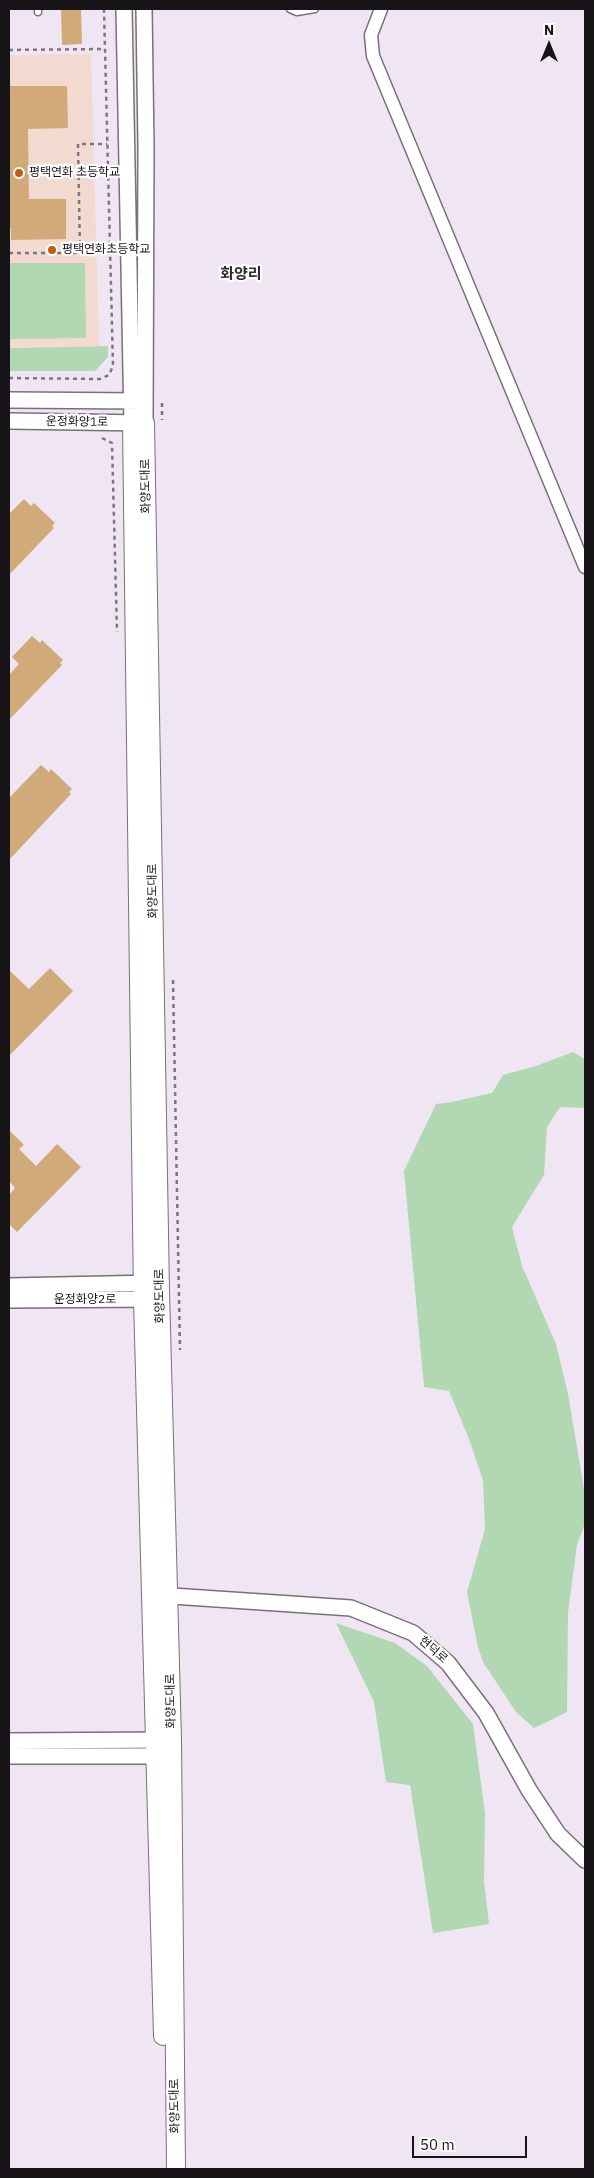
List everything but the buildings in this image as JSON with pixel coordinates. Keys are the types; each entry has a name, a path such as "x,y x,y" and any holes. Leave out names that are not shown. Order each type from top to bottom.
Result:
{"main road":[{"name":"화양도대로","path":"139,424 152,1291 176,2169"},
{"name":"화양도대로","path":"164,1748 165,2169"}],"street":[{"path":"124,9 139,424"},
{"path":"138,401 146,146 144,9"},
{"path":"381,9 371,34 372,56 585,567"},
{"path":"9,400 138,401"},
{"name":"운정화양1로","path":"9,421 139,424"},
{"name":"운정화양2로","path":"9,1286 152,1291"},
{"name":"운정화양2로","path":"9,1300 152,1291"},
{"name":"현덕로","path":"160,1595 351,1608 413,1633 448,1663 486,1713 530,1790 558,1834 585,1860"},
{"path":"9,1741 164,1748"},
{"path":"9,1756 164,1748"}],"lane":[{"path":"290,9 297,12 315,9"}],"path":[{"path":"9,378 100,379 109,375 113,366 104,9"},
{"path":"9,50 104,49"},
{"path":"9,253 80,253 78,144 107,144"},
{"path":"112,443 117,639"}],"shaded area":[{"name":"평택연화초등학교","path":"91,54 99,346 9,347 9,55"}],"green space":[{"path":"9,263 85,263 86,338 9,339"},
{"path":"108,346 108,357 95,371 9,371 9,348"},
{"path":"573,1052 585,1059 585,1108 560,1107 547,1127 544,1175 512,1227 522,1266 556,1344 568,1394 585,1495 585,1523 577,1545 568,1613 567,1712 534,1728 516,1712 483,1662 478,1647 467,1592 485,1529 483,1480 469,1439 449,1391 424,1387 404,1171 436,1104 492,1093 503,1075 536,1066"},
{"path":"336,1623 395,1643 427,1666 473,1724 485,1813 484,1882 489,1924 433,1933 410,1785 386,1782 374,1702"}],"place":[{"name":"평택연화 초등학교","path":"19,173"},
{"name":"평택연화초등학교","path":"52,250"}],"district":[{"name":"화양리","path":"241,275"}]}
